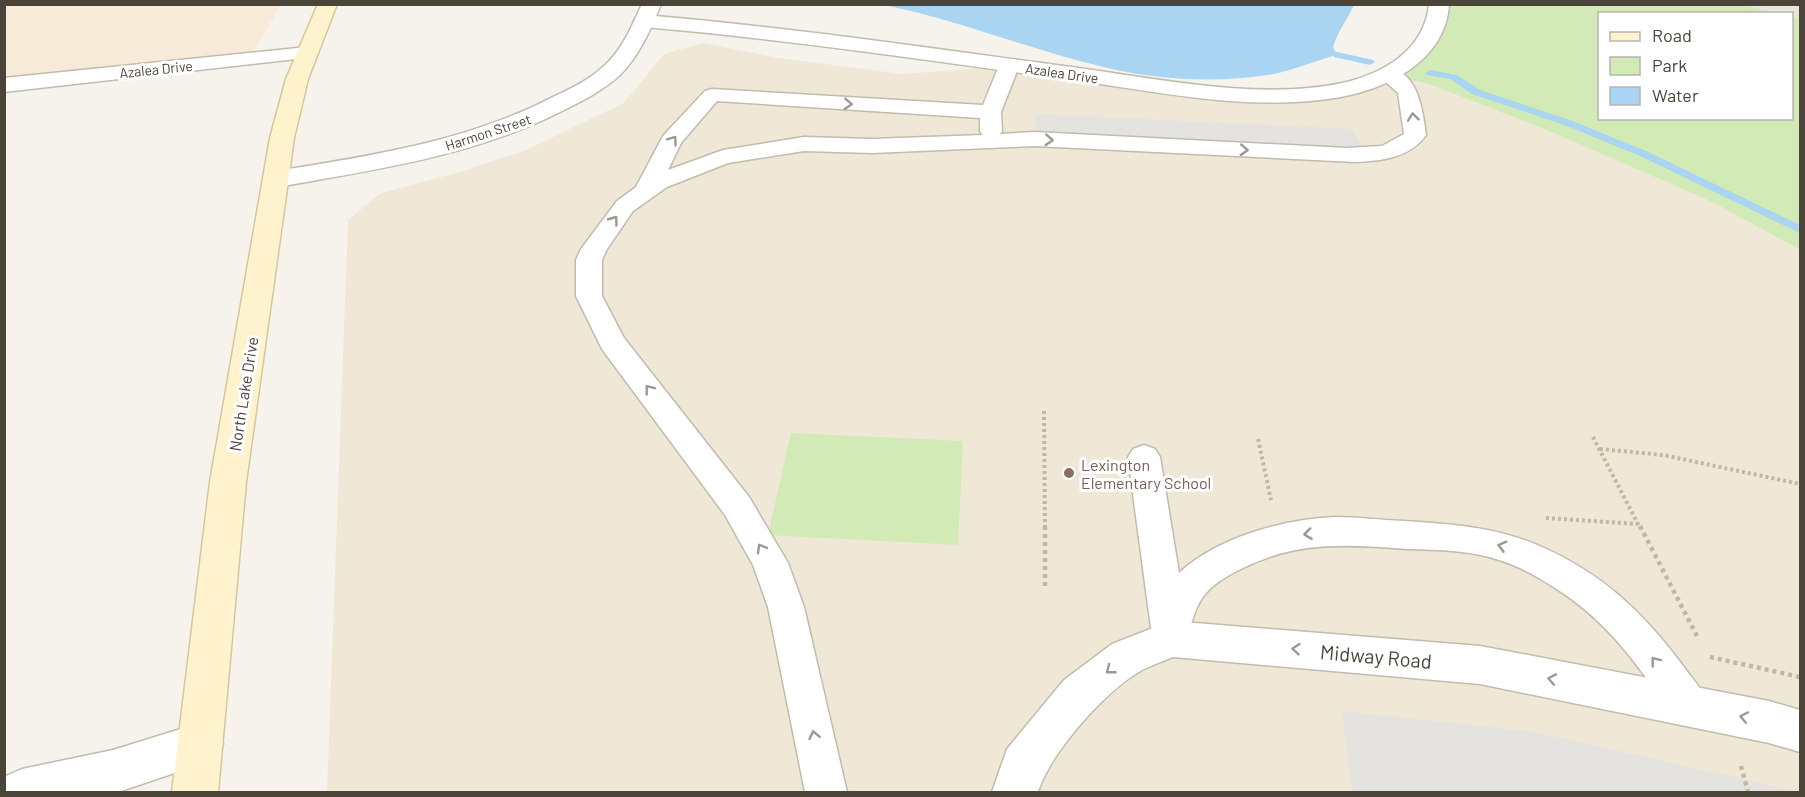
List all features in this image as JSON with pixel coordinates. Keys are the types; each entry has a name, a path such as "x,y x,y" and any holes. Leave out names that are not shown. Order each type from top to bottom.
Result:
{"main road":[{"name":"North Lake Drive","path":"195,792 228,482 282,138 297,79 328,4"}],"street":[{"name":"Azalea Drive","path":"648,13 749,30 1009,66 1202,91 1264,95 1335,90 1388,75 1403,66 1434,33 1438,22 1439,4"},
{"name":"Harmon Street","path":"277,179 430,151 496,132 541,114 590,87 621,61 648,13"},
{"name":"Azalea Drive","path":"4,85 307,53"},
{"name":"Midway Road","path":"1015,792 1023,765 1079,694 1127,657 1171,635 1480,665 1800,730"},
{"path":"22,792 112,772 200,744"}],"lane":[{"path":"991,126 1009,66"},
{"path":"646,191 671,141 712,95 991,126 1035,140 1346,155 1380,153 1401,147 1415,135 1408,90 1400,81 1388,75"},
{"path":"826,792 786,607 770,563 737,506 612,342 592,307 589,296 589,261 594,249 625,206 675,175 723,158 804,144 872,146 991,126"},
{"path":"1144,457 1171,635"},
{"path":"1171,635 1181,599 1196,580 1222,563 1255,548 1297,536 1333,531 1475,539 1511,549 1537,560 1587,590 1627,624 1691,707"}],"path":[{"path":"1044,411 1045,589"},
{"path":"1593,437 1702,646"},
{"path":"1258,439 1273,506"},
{"path":"1599,449 1663,455 1800,484"},
{"path":"1707,657 1800,677"},
{"path":"1741,766 1749,792"}],"shaded area":[{"path":"4,5 281,5 252,54 5,80"},
{"path":"1745,5 1800,5 1800,17 1793,18 1793,12 1769,12"},
{"name":"Lexington Elementary School","path":"703,43 779,58 902,74 1009,66 1127,82 1306,94 1388,75 1429,84 1549,131 1712,202 1800,250 1800,792 327,792 348,220 381,193 460,172 526,150 624,103 664,54"},
{"path":"1036,114 1353,129 1365,155 1035,139"},
{"path":"1342,711 1535,732 1800,792 1352,792"}],"green space":[{"path":"1442,5 1745,5 1769,12 1598,12 1598,120 1793,120 1793,18 1800,17 1800,250 1712,202 1549,131 1429,84 1388,75 1403,66"},
{"path":"791,433 963,441 958,545 768,535"}],"water":[{"path":"884,5 1354,5 1333,47 1337,55 1276,74 1227,79 1187,79 1108,68 912,11"}],"waterway":[{"path":"1337,55 1370,62"},
{"path":"1430,73 1453,77 1476,92 1571,124 1644,154 1800,229"}],"place":[{"name":"Lexington Elementary School","path":"1069,473"}]}
